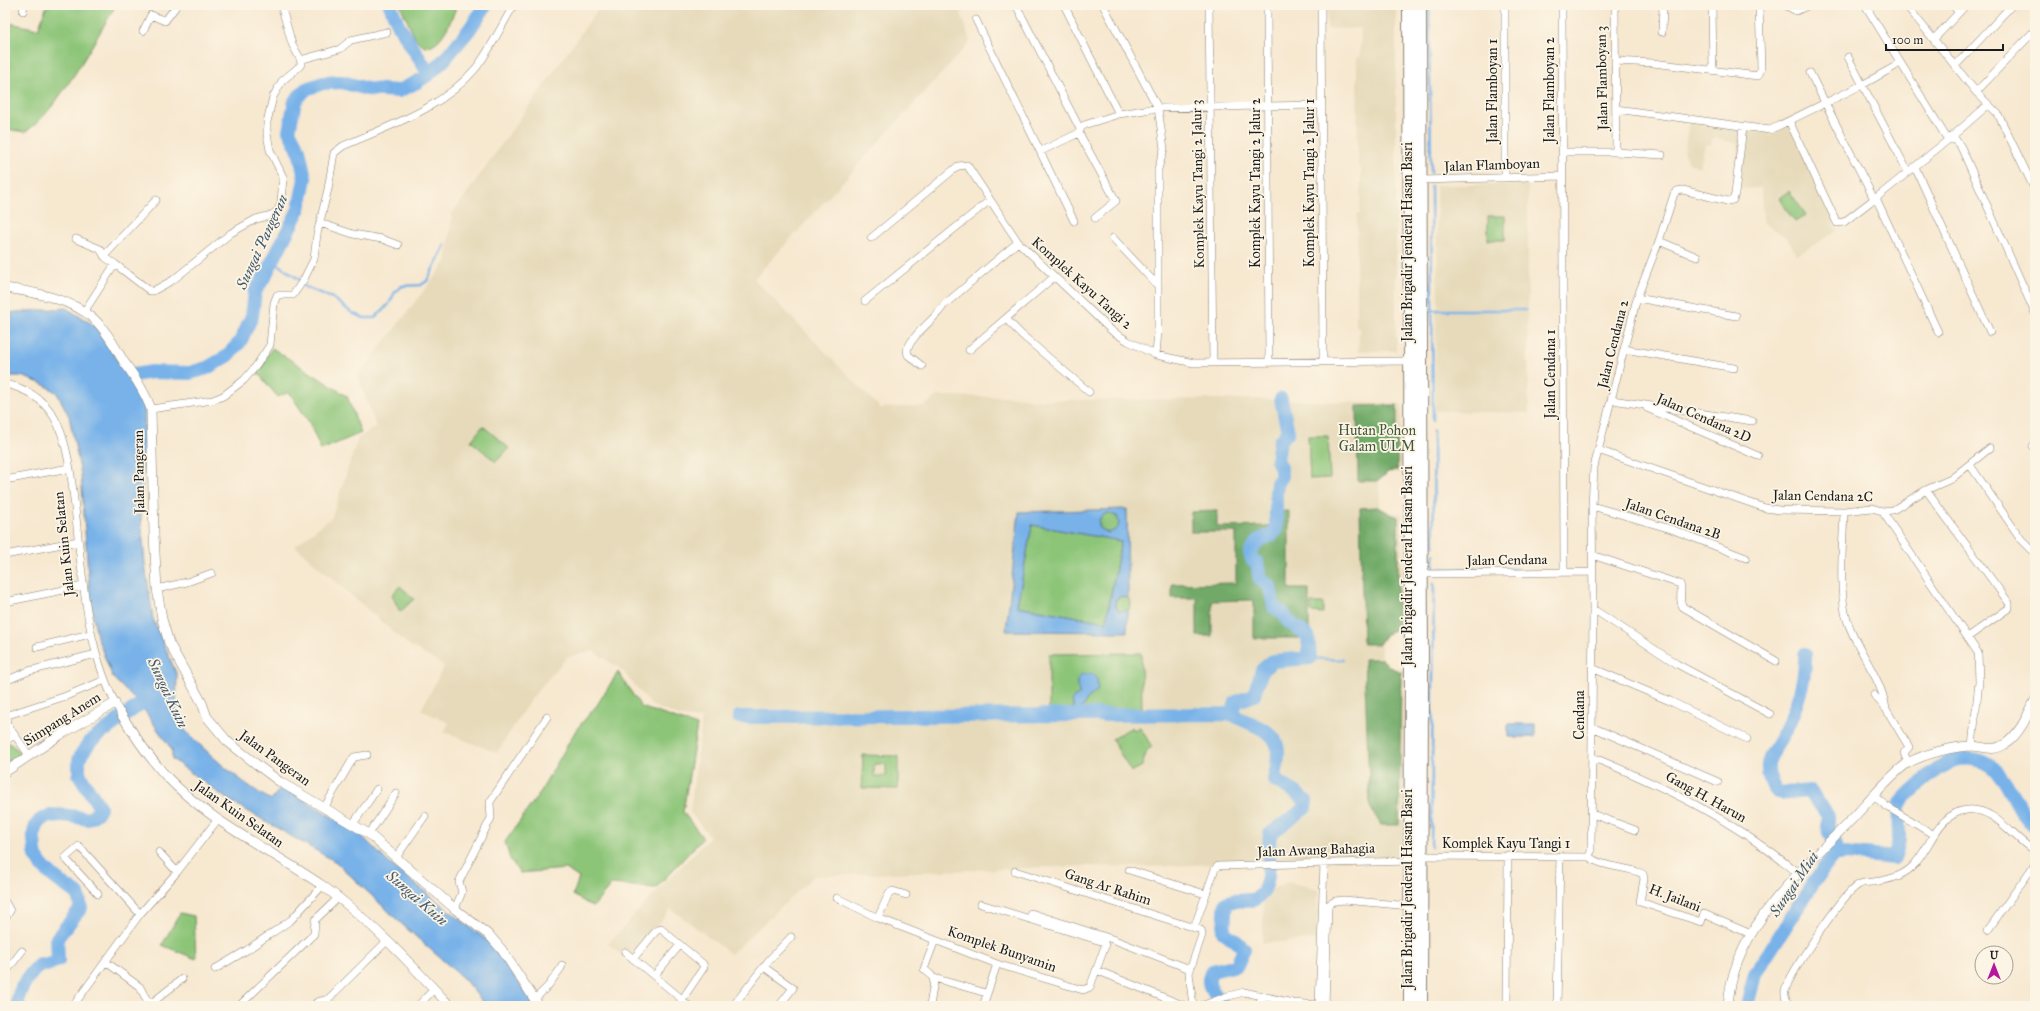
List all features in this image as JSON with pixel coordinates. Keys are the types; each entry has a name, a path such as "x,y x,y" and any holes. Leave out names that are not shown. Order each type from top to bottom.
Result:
{"highway":[{"name":"Jalan Brigadir Jenderal Hasan Basri","path":"1408,5 1410,361 1410,906 1416,973 1421,1006"},
{"name":"Jalan Brigadir Jenderal Hasan Basri","path":"1410,1006 1416,973 1422,856 1422,130 1420,5"},
{"path":"1409,117 1421,117"},
{"path":"1409,130 1422,130"}],"street":[{"path":"143,31 151,15 165,21 177,5"},
{"path":"76,239 100,249 104,256 150,291 153,291 173,280 231,233 256,219 272,215 278,210 281,203 283,177 270,150 267,134 267,122 273,97 282,81 300,66 302,62 292,44 281,5"},
{"path":"152,409 213,400 223,396 244,380 256,366 270,345 274,303 277,295 293,295 313,263 335,151 432,107 449,95 476,67 490,48 514,5"},
{"path":"1016,5 1116,201 1095,218"},
{"path":"1064,5 1119,114"},
{"path":"1103,5 1158,108 1164,149 1158,169 1158,286 1156,355"},
{"name":"Komplek Kayu Tangi 2 Jalur 3","path":"1209,5 1213,363"},
{"name":"Komplek Kayu Tangi 2 Jalur 2","path":"1267,5 1269,361"},
{"name":"Komplek Kayu Tangi 2 Jalur 1","path":"1321,5 1323,360"},
{"name":"Jalan Flamboyan 1","path":"1504,5 1505,178"},
{"name":"Jalan Flamboyan 2","path":"1562,5 1562,176"},
{"name":"Jalan Flamboyan 3","path":"1615,5 1616,152"},
{"path":"1662,32 1663,5"},
{"path":"1712,5 1713,71"},
{"path":"1615,61 1653,63 1755,77 1760,74 1759,5"},
{"path":"1785,5 1796,11 1809,5"},
{"path":"1865,5 1948,140"},
{"path":"1906,5 1976,92 1988,105 1992,106 1998,114 2035,190"},
{"path":"1953,5 1958,12"},
{"path":"1934,39 1966,5"},
{"path":"1955,66 2012,5"},
{"path":"976,20 1074,221"},
{"path":"1976,92 2035,30"},
{"path":"300,60 340,49 351,40 387,32"},
{"path":"1848,57 1908,172"},
{"path":"1616,109 1770,130 1826,104 1894,67 1899,62"},
{"path":"1810,73 1875,198 1938,332"},
{"path":"1041,151 1106,117 1119,114 1158,108 1322,105"},
{"path":"1789,121 1837,223 1844,222 1915,167 1988,105"},
{"name":"Jalan Cendana 2","path":"1593,572 1592,506 1593,482 1598,450 1637,298 1659,241 1674,194 1677,191 1683,190 1728,201 1733,200 1735,194 1742,127"},
{"path":"1948,140 1956,140 1961,147 2035,313"},
{"path":"1562,152 1616,152 1662,155"},
{"name":"Komplek Kayu Tangi 2","path":"871,238 958,166 966,165 1018,242 1112,331 1156,355 1194,363 1323,360 1410,361"},
{"path":"1915,167 1990,332"},
{"name":"Jalan Flamboyan","path":"1422,180 1562,176"},
{"name":"Jalan Cendana 1","path":"1562,176 1564,572"},
{"path":"104,256 156,200"},
{"path":"865,301 990,200"},
{"path":"320,222 353,234 382,239 398,244"},
{"path":"1114,238 1158,286"},
{"path":"1659,241 1697,256"},
{"path":"922,366 908,355 907,350 910,344 939,314 944,306 1018,242"},
{"path":"84,312 115,264"},
{"path":"969,350 1054,277"},
{"name":"Jalan Pangeran","path":"5,288 56,300 84,312 94,319 104,331 147,395 152,409 157,589 165,632 169,643 202,703 207,717 239,751 280,782 369,834 397,856 455,909 490,936 502,950 537,1003"},
{"path":"1637,298 1736,316"},
{"path":"1006,319 1022,335 1089,392"},
{"path":"1624,349 1734,368"},
{"name":"Jalan Kuin Selatan","path":"5,384 15,386 33,395 54,417 60,432 69,468 90,634 105,680 124,718 167,777 218,819 322,886 338,898 387,941 450,1006"},
{"name":"Jalan Cendana 2D","path":"1612,400 1752,421"},
{"name":"Jalan Cendana 2D","path":"1640,404 1758,456"},
{"name":"Jalan Cendana 2C","path":"1598,450 1765,508 1779,510 1844,511 1872,508 1882,511 1893,510 1926,490 1942,484 1970,466 1990,448"},
{"path":"1970,466 2021,539 2035,554"},
{"path":"5,480 69,468"},
{"path":"1926,490 2009,604 2009,608 1968,637"},
{"name":"Jalan Cendana 2B","path":"1592,506 1671,529 1746,558"},
{"path":"1844,511 1843,598 1847,620 1884,693 1886,709"},
{"path":"1882,511 1978,653 1980,660 1972,746"},
{"path":"5,555 78,541"},
{"path":"1592,555 1680,584 1682,588 1680,602 1683,607 1707,623 1776,661"},
{"name":"Jalan Cendana","path":"1422,574 1593,572"},
{"name":"Cendana","path":"1589,857 1591,851 1592,814 1593,572"},
{"path":"157,589 187,582 212,573"},
{"path":"5,602 83,586"},
{"path":"1593,609 1677,664 1770,714"},
{"path":"37,647 90,634"},
{"path":"5,681 29,671 96,654"},
{"path":"1592,668 1670,701 1747,739"},
{"path":"29,756 6,723 8,715 66,696 105,680"},
{"path":"1874,695 1886,709 1909,747 1904,753 1908,763"},
{"path":"1728,1006 1732,981 1751,934 1764,915 1799,874 1874,796 1908,763 1936,752 1972,746 1996,749 2004,745 2015,736 2035,700"},
{"name":"Simpang Anem","path":"5,772 60,735 115,702"},
{"path":"455,909 462,892 459,882 491,818 490,802 547,717"},
{"path":"1592,727 1718,782"},
{"path":"5,741 14,735"},
{"path":"324,808 354,757 367,755"},
{"name":"Gang H. Harun","path":"1592,757 1666,789 1710,811 1766,848 1799,874"},
{"path":"353,824 376,789"},
{"path":"369,834 396,793"},
{"path":"1874,796 1886,806 1934,835"},
{"path":"1790,1006 1785,997 1785,991 1802,960 1829,917 1860,884 1891,879 1911,868 1934,835 1950,817 1962,811 1973,810 1998,820 2028,847 2035,851"},
{"path":"1592,814 1635,830"},
{"path":"397,856 426,816"},
{"path":"73,1006 140,914 177,872 218,819"},
{"path":"98,894 65,858 80,846 140,914"},
{"path":"159,852 177,872"},
{"path":"1507,1006 1508,855"},
{"name":"Komplek Kayu Tangi 1","path":"1422,856 1508,855 1589,857"},
{"path":"1557,1006 1560,856"},
{"name":"H. Jailani","path":"1589,857 1597,863 1620,866 1643,874 1644,879 1640,902 1701,922 1704,914 1751,934"},
{"name":"Jalan Awang Bahagia","path":"1205,894 1215,869 1223,866 1324,862 1410,861"},
{"path":"1321,1006 1324,862"},
{"path":"1988,930 2035,864"},
{"path":"1129,870 1205,894 1194,928 1201,930 1202,935 1189,973 1193,1006"},
{"name":"Gang Ar Rahim","path":"1015,871 1194,928"},
{"path":"215,969 268,936 290,920 322,886"},
{"path":"878,918 889,893 893,891 906,895"},
{"path":"239,1006 314,934 315,920 338,898"},
{"path":"837,898 878,918 935,940"},
{"path":"1321,1006 1328,904 1335,900 1344,900 1410,906"},
{"path":"5,902 10,911 5,918"},
{"name":"Komplek Bunyamin","path":"934,978 924,969 935,940 997,964 1084,990 1090,987 1105,946 1104,942 981,904"},
{"path":"1031,913 1112,939 1190,969"},
{"path":"633,959 658,929 704,965 681,1002"},
{"path":"733,1006 764,967 791,937"},
{"path":"314,1006 318,1002 326,1001 387,941"},
{"path":"654,976 680,945"},
{"path":"5,973 22,951"},
{"path":"625,952 654,976 681,1002 688,1006"},
{"path":"106,962 140,987 149,1005 182,979"},
{"path":"983,1006 986,993 997,964"},
{"path":"537,1003 562,965"},
{"path":"764,967 793,988 779,1006"},
{"path":"1096,970 1185,1006"},
{"path":"930,1006 934,978 986,993"},
{"path":"418,1006 434,989"},
{"path":"1201,1006 1225,996 1244,992 1293,1003 1321,1006"},
{"path":"1260,995 1261,1006"},
{"path":"326,1001 334,1006"}],"shaded area":[{"path":"601,5 959,5 970,42 754,279 880,408 924,406 937,396 1014,397 1035,400 1253,399 1402,404 1401,472 1388,473 1379,482 1380,506 1390,512 1402,514 1401,632 1392,632 1384,638 1381,644 1381,657 1391,667 1403,670 1404,856 1398,860 1279,861 1149,867 1085,866 814,876 731,954 671,909 629,961 608,944 710,837 690,812 702,719 681,717 651,705 622,670 593,651 567,657 530,700 497,753 444,732 449,723 421,710 444,666 406,643 295,546 332,517 358,438 376,427 358,376 446,262 452,214"},
{"path":"1327,5 1396,5 1396,351 1358,351 1359,328 1356,327 1357,214 1360,214 1361,168 1358,167 1357,57 1360,57 1361,28 1327,29"},
{"path":"1689,121 1767,133 1770,136 1789,125 1827,201 1837,231 1797,255 1787,238 1763,222 1761,188 1738,189 1738,144 1713,138 1711,145 1705,144 1700,167 1691,164 1684,154"},
{"path":"1436,185 1528,185 1528,309 1438,309"},
{"path":"1436,310 1527,310 1529,413 1435,411"},
{"path":"1287,882 1318,889 1317,940 1262,943 1264,893"}],"green space":[{"path":"47,5 116,5 75,74 62,93 37,123 25,132 5,129 5,22 38,29"},
{"path":"400,5 457,5 449,25 441,37 431,46 424,47 415,38"},
{"path":"1789,191 1806,215 1795,222 1779,198"},
{"path":"1488,216 1505,216 1505,240 1488,240"},
{"path":"272,348 347,396 361,433 321,450 309,422 289,392 278,397 256,371"},
{"name":"Hutan Pohon Galam ULM","path":"1397,405 1397,470 1388,472 1378,481 1358,481 1357,406"},
{"path":"483,426 509,448 496,462 471,441"},
{"path":"1308,436 1328,436 1330,478 1310,479"},
{"path":"1378,507 1398,517 1398,630 1386,634 1379,644 1363,644 1360,508"},
{"path":"1217,511 1217,527 1270,526 1270,512 1289,511 1289,589 1309,589 1309,638 1254,638 1254,600 1212,601 1212,636 1197,636 1197,598 1172,598 1172,584 1236,583 1236,532 1191,532 1191,512"},
{"path":"1109,513 1116,516 1119,523 1116,530 1109,533 1102,530 1099,523 1102,516"},
{"path":"1032,525 1121,541 1106,622 1017,606"},
{"path":"400,586 414,599 400,612 392,595"},
{"path":"1123,596 1129,598 1131,604 1129,610 1123,612 1117,610 1115,604 1117,598"},
{"path":"1311,603 1323,603 1323,613 1311,612"},
{"path":"1141,653 1142,710 1049,712 1049,654"},
{"path":"1364,659 1382,659 1389,667 1401,672 1399,825 1381,825 1370,807"},
{"path":"618,672 641,707 697,726 683,812 703,838 656,888 612,884 593,907 573,895 579,878 566,869 520,873 510,859 505,842 541,791 576,730 597,705"},
{"path":"1132,727 1134,730 1140,727 1152,747 1147,750 1142,766 1131,772 1112,739"},
{"path":"9,743 22,753 5,764 5,745"},
{"path":"863,755 898,756 898,789 862,788","holes":["874,764 886,764 886,776 874,776"]},
{"path":"180,913 194,916 196,959 162,945"}],"water":[{"name":"Sungai Kuin","path":"66,308 97,327 145,406 141,518 145,564 153,619 177,675 176,721 221,764 258,792 271,800 282,786 361,835 390,864 489,942 536,1006 480,1006 482,1001 464,979 404,926 336,862 227,799 172,759 172,750 142,707 113,678 97,637 90,599 81,475 69,416 57,393 43,384 21,376 5,376 5,313"},
{"path":"1127,509 1128,598 1120,596 1116,599 1115,605 1119,611 1128,610 1127,632 1006,631 1019,512","holes":["1108,513 1117,516 1119,523 1117,529 1108,533 1100,528 1099,523 1101,517","1032,525 1121,541 1106,622 1017,606"]},
{"path":"1083,674 1093,674 1097,679 1098,690 1086,700 1085,705 1080,708 1079,712 1074,712 1072,699 1080,694 1077,680"},
{"path":"1508,724 1535,724 1535,737 1508,737"}],"waterway":[{"path":"390,5 398,24 429,74"},
{"name":"Sungai Pangeran","path":"109,379 152,372 190,373 207,368 226,357 240,342 252,316 255,292 266,274 299,209 305,178 299,150 289,131 295,101 306,89 323,83 342,82 367,89 399,91 429,74 444,60 469,30 486,5"},
{"path":"1429,5 1431,173"},
{"path":"1431,186 1433,421"},
{"path":"273,261 300,280 305,287 333,298 352,313 364,318 375,318 389,304 395,292 402,286 421,285 427,281 445,245"},
{"path":"1433,310 1526,310"},
{"path":"1223,1006 1210,985 1210,976 1212,971 1237,965 1244,949 1237,941 1223,931 1226,903 1254,899 1262,893 1268,877 1270,834 1305,808 1306,801 1295,792 1274,780 1278,754 1277,745 1274,738 1260,728 1237,717 1233,712 1236,702 1254,695 1262,670 1273,661 1310,658 1308,636 1288,621 1283,613 1274,607 1270,587 1260,579 1257,563 1252,559 1250,553 1259,540 1272,535 1276,530 1277,483 1281,478 1281,468 1277,460 1280,441 1288,432 1281,399"},
{"path":"1433,431 1434,546"},
{"path":"1434,554 1434,569 1516,569"},
{"path":"1431,847 1434,583"},
{"path":"1805,654 1802,685 1788,724 1769,760 1769,775 1772,785 1777,792 1786,793 1810,791 1828,816 1828,827 1839,855"},
{"path":"1310,658 1343,660"},
{"path":"19,1006 18,1001 21,989 32,973 40,964 47,965 58,960 57,938 81,908 78,894 50,874 37,858 34,840 35,829 38,822 44,818 61,815 88,819 97,813 100,808 79,774 79,760 82,753 91,741 151,696"},
{"path":"739,717 1235,714"},
{"name":"Sungai Miai","path":"1747,1006 1755,974 1816,879 1833,856 1846,853 1894,858 1899,840 1898,815 1900,804 1917,786 1943,766 1955,760 1965,759 1975,759 1988,764 1999,774 2023,813 2035,826"}]}
